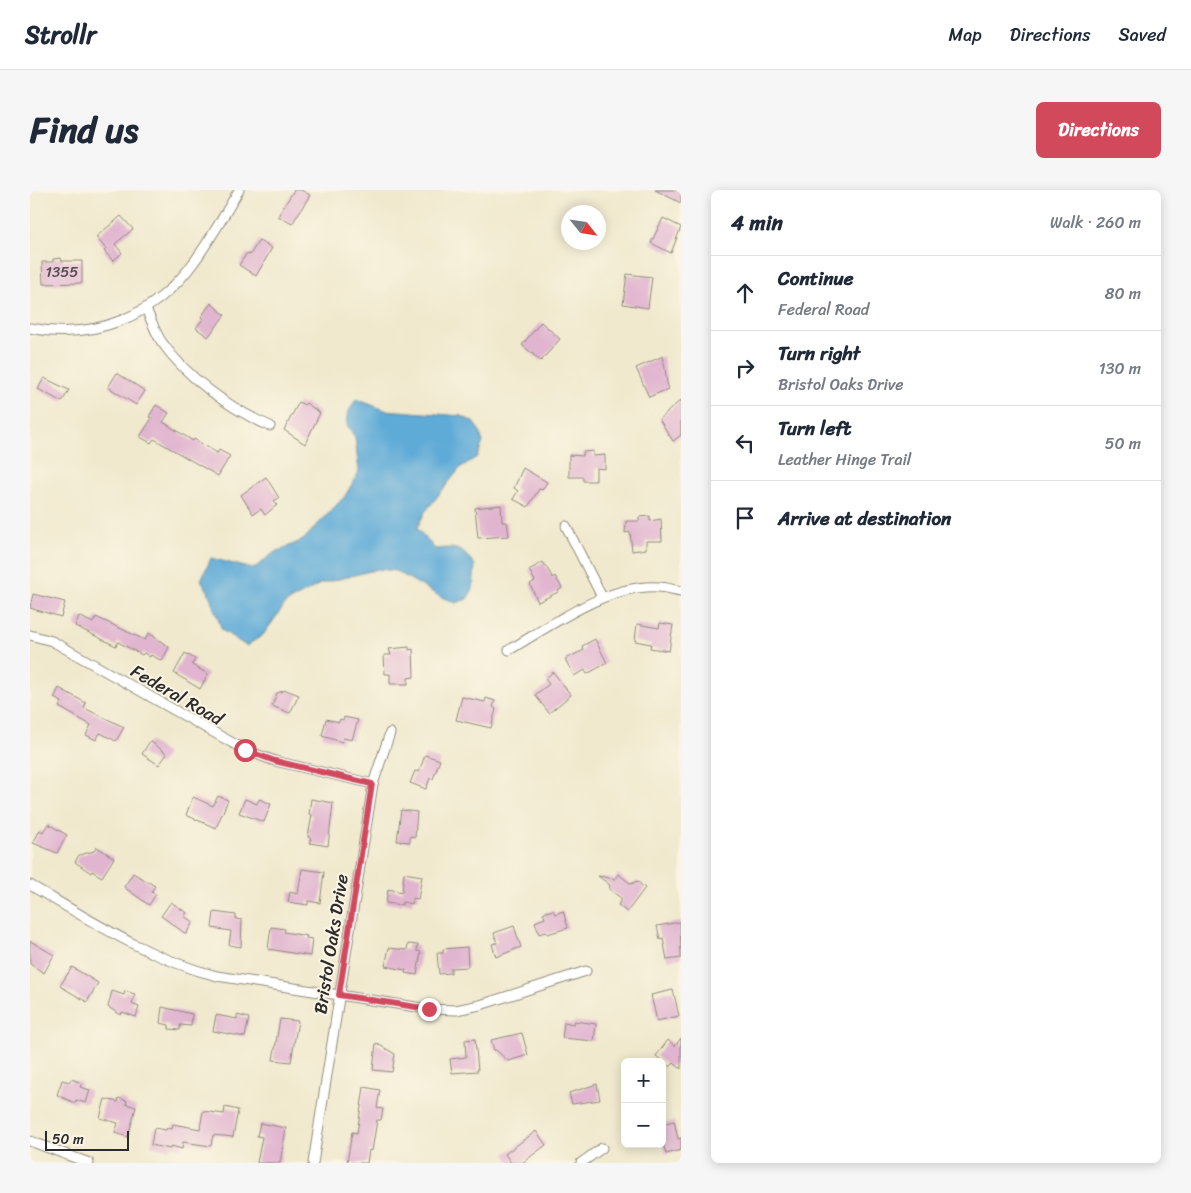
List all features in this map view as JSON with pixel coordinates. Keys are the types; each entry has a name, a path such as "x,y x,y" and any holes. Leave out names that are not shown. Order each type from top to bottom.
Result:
{"street":[{"path":"30,328 75,333 118,322 146,309 183,276 195,261 240,190"},
{"path":"146,309 161,340 186,368 206,386 250,418 270,426"},
{"path":"566,526 602,597"},
{"path":"510,650 602,597 640,588 658,587 681,591"},
{"name":"Federal Road","path":"30,635 52,642 245,750 275,761 372,784"},
{"name":"Bristol Oaks Drive","path":"313,1163 372,784 390,733"},
{"path":"30,885 146,951 184,968 217,976 429,1009 456,1010 480,1005 586,971"},
{"path":"30,1141 89,1163"},
{"path":"581,1163 602,1148"}],"water":[{"path":"356,399 385,410 462,416 473,422 479,430 483,442 477,457 461,467 425,512 417,528 435,549 453,548 462,552 470,559 475,565 473,589 467,599 456,603 441,597 396,571 378,569 320,584 286,603 263,635 246,646 222,630 208,591 201,580 211,558 253,569 275,552 303,540 345,496 359,472 355,437 347,425 347,415"}],"building":[{"path":"294,190 301,190 310,195 292,224 278,216"},
{"path":"655,190 681,190 681,203"},
{"path":"121,216 133,229 115,244 122,253 113,261 104,251 106,249 96,237"},
{"path":"663,218 681,227 671,253 651,243"},
{"path":"259,240 272,248 256,276 239,265 247,253 250,255"},
{"path":"61,258 62,261 82,261 82,283 43,284 42,262 53,262 53,259"},
{"path":"627,274 652,277 648,308 623,304"},
{"path":"211,303 225,315 208,337 196,328"},
{"path":"541,322 560,339 541,361 522,345"},
{"path":"663,356 668,389 649,397 636,368"},
{"path":"117,373 145,391 136,405 108,387"},
{"path":"44,378 69,390 62,402 38,389"},
{"path":"681,400 681,435 673,441 659,419"},
{"path":"299,402 304,405 306,403 320,413 305,444 284,430"},
{"path":"156,405 169,413 163,422 193,441 194,439 217,453 219,450 230,456 218,476 154,439 151,443 140,437 152,418 149,417"},
{"path":"593,451 593,456 605,455 605,469 596,468 596,481 583,481 583,477 569,477 569,455 583,456 583,452"},
{"path":"523,468 547,482 542,490 539,489 528,507 513,499 518,491 514,488"},
{"path":"266,477 279,498 274,501 277,505 265,515 261,509 253,514 241,495"},
{"path":"501,505 502,522 507,522 509,536 478,538 475,508"},
{"path":"650,516 650,521 661,519 662,541 646,541 646,549 632,551 630,532 625,533 626,521 639,521 639,517"},
{"path":"543,562 562,588 538,602 530,584 535,581 529,570"},
{"path":"33,594 65,602 61,617 30,608"},
{"path":"79,616 93,623 96,617 145,640 149,633 169,647 162,661 151,655 150,657 144,653 142,655 118,642 116,646 75,626"},
{"path":"660,623 673,625 669,651 650,648 651,644 635,641 637,624 659,628"},
{"path":"595,639 607,663 587,674 585,670 574,676 565,659 584,650 582,646"},
{"path":"409,647 409,650 413,649 414,677 408,678 408,684 390,684 390,674 385,674 384,655 391,655 389,649"},
{"path":"185,653 195,659 192,665 208,674 200,689 174,673"},
{"path":"553,672 571,695 549,713 535,695 549,684 545,679"},
{"path":"59,688 86,703 84,708 124,727 116,741 100,733 96,740 86,735 91,725 59,707 62,702 54,698"},
{"path":"286,690 299,695 290,713 272,706 277,693"},
{"path":"462,697 485,702 486,698 495,701 493,707 496,709 491,728 456,720"},
{"path":"344,717 358,720 352,740 343,738 342,742 322,736 326,719 339,722"},
{"path":"150,741 167,754 159,765 142,754"},
{"path":"425,755 440,760 433,779 430,778 426,789 410,783 415,771 419,772"},
{"path":"218,796 228,800 216,828 186,815 193,797 213,806"},
{"path":"245,799 257,804 259,799 271,804 264,822 239,813"},
{"path":"311,799 333,803 328,846 310,843 311,839 308,837 312,815 309,814"},
{"path":"401,810 417,812 415,837 410,836 410,842 397,841"},
{"path":"48,824 67,835 57,853 33,843 40,830 43,832"},
{"path":"97,847 114,858 102,877 92,871 91,873 75,862 79,855 94,851"},
{"path":"302,869 324,872 320,903 308,901 308,905 288,902 290,892 298,894"},
{"path":"133,873 155,886 151,892 156,894 149,905 124,887"},
{"path":"404,873 422,876 418,899 413,898 412,904 402,902 402,905 386,903 388,889 402,892"},
{"path":"618,874 631,884 637,881 645,888 627,912 618,905 622,899 609,889 610,885 598,876 615,879"},
{"path":"171,902 187,913 184,916 193,922 186,934 161,916"},
{"path":"553,910 555,914 563,911 568,928 547,934 546,932 539,934 535,922 545,918 543,913"},
{"path":"214,912 236,915 236,919 242,920 241,947 229,945 231,931 212,928"},
{"path":"680,922 681,958 667,960 663,938 660,939 657,926"},
{"path":"514,926 521,947 496,957 492,944 497,943 494,933"},
{"path":"271,927 285,929 284,932 307,936 306,938 312,939 310,956 268,949"},
{"path":"30,941 54,955 44,973 30,964"},
{"path":"408,944 418,945 417,951 421,952 417,975 405,973 406,970 385,966 389,948 407,950"},
{"path":"467,947 468,967 451,968 451,973 439,974 437,953 443,953 443,949"},
{"path":"72,967 98,983 87,1002 60,986"},
{"path":"673,990 679,1016 657,1021 651,995"},
{"path":"112,991 124,995 125,991 135,994 132,1004 139,1007 136,1017 122,1012 121,1015 108,1007"},
{"path":"162,1007 192,1014 191,1026 180,1025 180,1030 169,1029 169,1025 160,1023"},
{"path":"216,1015 237,1019 237,1015 249,1018 245,1037 213,1031"},
{"path":"280,1019 298,1021 291,1062 273,1060"},
{"path":"574,1021 596,1024 594,1041 562,1038 564,1022 574,1024"},
{"path":"522,1033 528,1055 508,1061 494,1050 491,1040"},
{"path":"681,1038 681,1069 674,1063 670,1067 666,1064 666,1058 656,1056 668,1040 675,1046"},
{"path":"475,1039 478,1071 452,1073 450,1059 466,1057 465,1040"},
{"path":"376,1043 395,1054 392,1072 373,1070"},
{"path":"71,1079 82,1083 80,1087 90,1090 86,1103 76,1100 75,1103 57,1095 62,1080 70,1082"},
{"path":"597,1084 600,1100 572,1104 569,1093"},
{"path":"364,1087 380,1090 377,1108 383,1109 381,1120 377,1120 372,1151 369,1150 367,1163 347,1163 352,1132 357,1133"},
{"path":"119,1098 127,1101 126,1104 136,1107 128,1137 115,1133 118,1123 100,1118 105,1099 118,1102"},
{"path":"225,1107 238,1110 233,1137 213,1135 211,1146 183,1142 182,1149 171,1146 170,1149 151,1145 154,1128 172,1129 173,1124 200,1129 203,1111 224,1114"},
{"path":"674,1121 678,1139 681,1138 681,1150 666,1154 664,1148 666,1148 666,1123"},
{"path":"260,1123 286,1128 280,1163 257,1163 262,1137 257,1136"},
{"path":"536,1131 546,1145 522,1163 511,1163 505,1154"}],"route":[{"path":"245,750 275,761 372,784 339,995 429,1009"}]}
